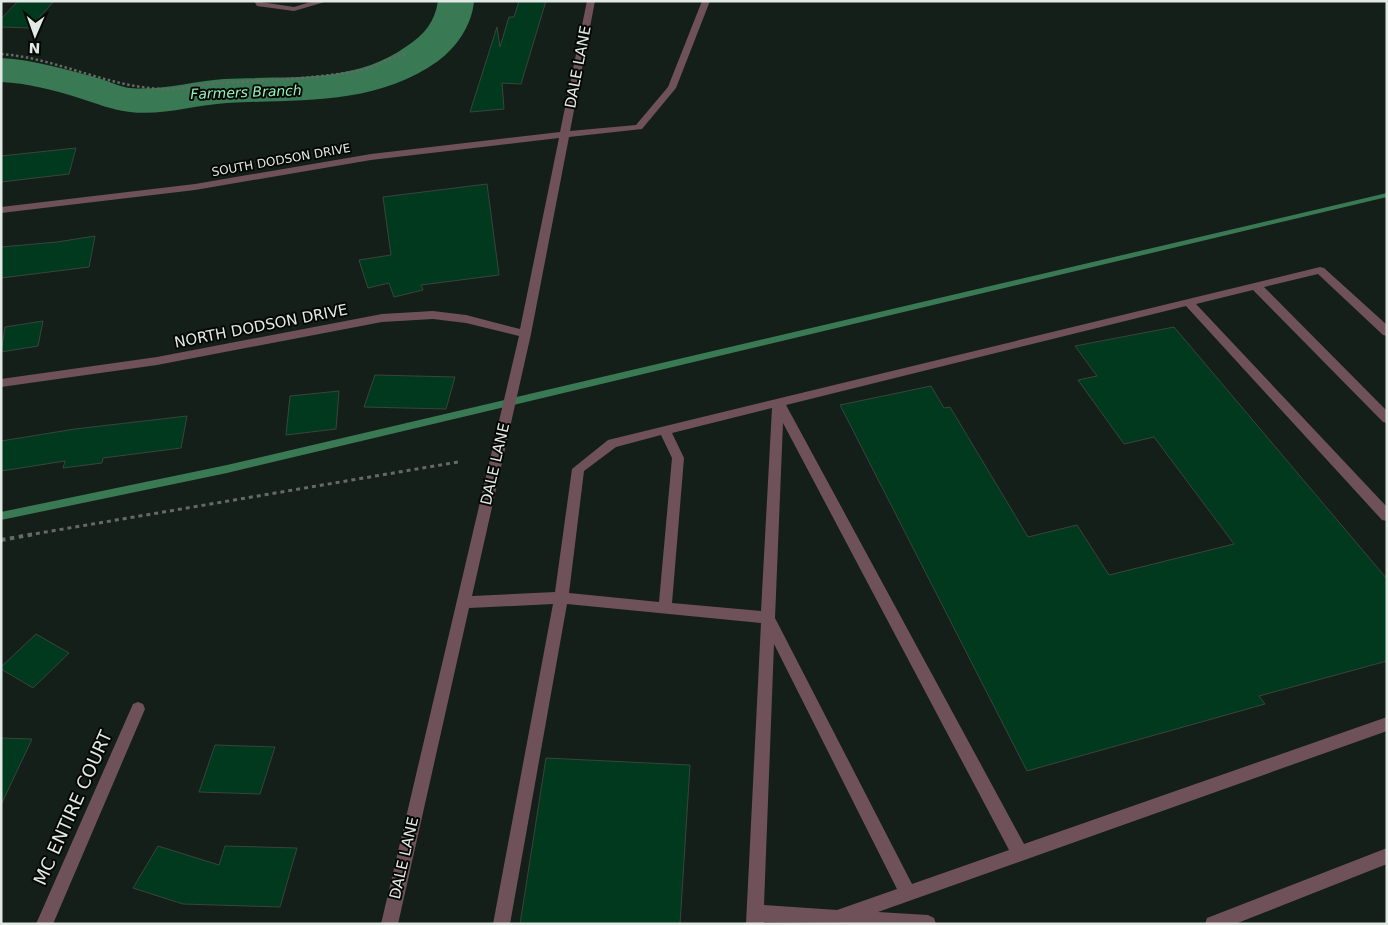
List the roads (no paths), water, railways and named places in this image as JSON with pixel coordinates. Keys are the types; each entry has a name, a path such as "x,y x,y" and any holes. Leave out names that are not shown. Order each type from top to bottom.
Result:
{"street":[{"path":"258,1 260,4 294,9 324,1"},
{"name":"DALE LANE","path":"389,924 525,334 591,1"},
{"name":"SOUTH DODSON DRIVE","path":"1,210 195,187 371,157 639,127 672,88 706,1"},
{"path":"501,924 561,598 578,469 612,443 1320,270 1387,332"},
{"path":"1256,286 1387,419"},
{"path":"1188,302 1387,516"},
{"name":"NORTH DODSON DRIVE","path":"1,383 158,360 382,318 433,315 466,319 525,334"},
{"path":"778,402 756,918 838,918 928,924"},
{"path":"778,402 1020,854"},
{"path":"665,430 678,458 666,608"},
{"path":"463,602 561,598 768,618"},
{"path":"768,618 908,894"},
{"name":"MC ENTIRE COURT","path":"44,924 138,708"},
{"path":"838,918 1387,724"},
{"path":"1213,924 1387,856"}],"waterway":[{"name":"Farmers Branch","path":"1,70 18,71 88,88 116,97 144,101 230,91 334,87 360,83 384,75 407,64 429,49 444,34 451,21 456,1"},
{"path":"1,516 227,469 1387,195"}]}
